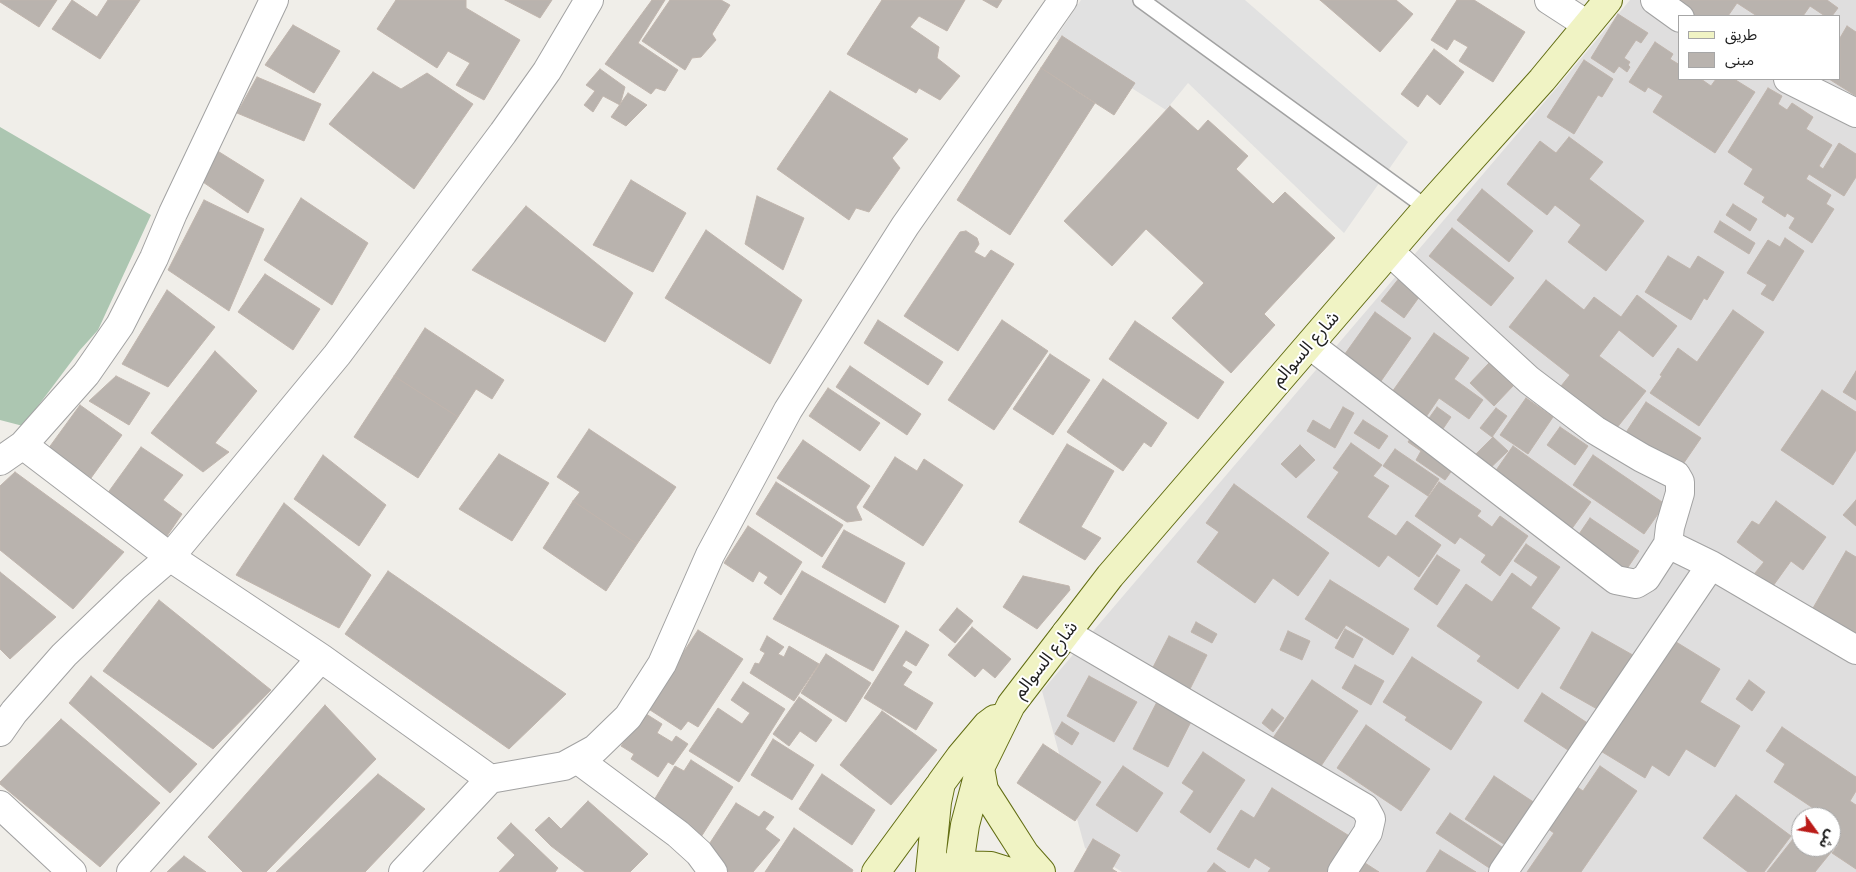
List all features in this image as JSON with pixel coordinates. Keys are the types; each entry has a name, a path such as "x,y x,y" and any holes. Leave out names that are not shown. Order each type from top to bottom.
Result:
{"main road":[{"name":"شارع السوالم","path":"1011,705 1110,576 1427,208 1542,80 1586,24 1608,0"},
{"path":"958,868 964,825 980,768 1011,705"},
{"path":"876,872 960,757 987,725 1011,705"},
{"path":"980,768 984,790 1025,854 1041,872"},
{"path":"941,783 930,872 991,866 1010,872"}],"street":[{"path":"0,461 23,445 86,374 120,325 154,258 173,213 274,0"},
{"path":"0,732 14,712 64,656 134,588 170,557 337,355 542,78 589,0"},
{"path":"403,872 490,779 564,766 595,749 628,717 662,664 710,555 788,410 905,226 1064,0"},
{"path":"1548,0 1586,24"},
{"path":"1655,0 1678,17"},
{"path":"1790,80 1856,113"},
{"path":"1310,345 1616,580 1636,584 1646,578 1668,544 1670,527 1680,493 1680,482 1676,475 1594,430 1529,380 1390,252"},
{"path":"23,445 170,557 321,658 490,779"},
{"path":"1668,544 1711,565 1856,650"},
{"path":"1503,872 1711,565"},
{"path":"1066,633 1365,808 1371,819 1368,832 1342,872"},
{"path":"131,872 321,658"},
{"path":"577,759 678,834 699,853 712,872"},
{"path":"0,805 72,872"}],"lane":[{"path":"1141,0 1427,208"}],"shaded area":[{"path":"1081,0 1245,0 1408,142 1344,233 1188,83 1166,110 1055,39"},
{"path":"1630,0 1856,0 1856,872 1122,872 1085,848 1042,691"}],"green space":[{"path":"0,127 151,215 98,330 80,350 23,426 0,420"}],"building":[{"path":"0,0 57,0 39,27 0,2"},
{"path":"72,0 97,17 108,0 140,0 100,59 52,29"},
{"path":"396,0 466,0 466,8 520,40 484,100 456,85 470,63 448,51 437,68 377,29"},
{"path":"505,0 552,0 540,18"},
{"path":"652,0 665,0 638,43 678,70 665,91 656,88 651,94 605,64"},
{"path":"670,0 721,0 730,5 712,34 716,40 701,57 692,58 685,70 642,41"},
{"path":"882,0 965,0 947,31 919,16 910,27 939,47 937,58 960,76 940,100 919,88 916,93 847,54"},
{"path":"983,0 1002,0 997,8"},
{"path":"1320,0 1396,0 1413,14 1380,52"},
{"path":"1457,0 1474,0 1525,32 1493,82 1459,61 1468,47 1454,39 1447,50 1431,40"},
{"path":"1665,0 1827,0 1838,8 1833,15 1824,15 1810,6 1804,15 1755,15 1737,3 1729,15 1688,15"},
{"path":"1618,14 1648,33 1641,43 1636,40 1624,58 1630,62 1627,72 1619,66 1614,73 1591,58"},
{"path":"293,25 340,51 314,93 265,65"},
{"path":"1847,26 1856,32 1856,96 1831,80 1841,80 1841,36"},
{"path":"1062,36 1135,83 1114,115 1041,68"},
{"path":"1655,42 1673,54 1670,59 1678,64 1678,80 1702,80 1711,86 1715,80 1736,80 1755,92 1715,153 1653,112 1663,96 1648,87 1645,92 1629,82"},
{"path":"1434,49 1464,72 1440,105 1427,94 1418,107 1401,94"},
{"path":"1584,60 1613,79 1602,97 1598,95 1574,134 1547,117"},
{"path":"1041,68 1095,103 1010,235 957,200"},
{"path":"600,69 625,87 620,105 603,96 593,112 584,105 595,91 586,85"},
{"path":"373,72 401,89 427,73 473,104 414,189 329,124"},
{"path":"257,77 321,104 304,141 237,113"},
{"path":"1768,88 1782,96 1778,104 1787,110 1792,103 1813,117 1806,129 1832,145 1819,166 1823,169 1839,143 1856,154 1856,177 1844,196 1809,174 1806,179 1831,195 1826,204 1834,209 1812,243 1789,228 1795,218 1787,213 1785,217 1762,202 1765,197 1744,184 1753,169 1728,152"},
{"path":"830,91 908,139 892,158 900,168 869,212 856,208 849,220 777,169"},
{"path":"628,93 647,105 626,126 611,117"},
{"path":"1170,106 1198,131 1208,120 1248,156 1236,169 1273,204 1285,192 1335,238 1264,314 1275,325 1231,373 1172,318 1204,283 1146,229 1112,266 1064,221"},
{"path":"1569,137 1603,162 1589,179 1644,221 1606,271 1568,242 1581,225 1555,205 1547,215 1507,184 1540,141 1556,153"},
{"path":"216,150 264,180 248,213 200,180"},
{"path":"631,180 686,213 653,272 593,245"},
{"path":"1482,189 1533,231 1509,262 1457,220"},
{"path":"757,196 804,218 783,270 745,244"},
{"path":"301,198 368,243 332,305 264,260"},
{"path":"204,200 264,229 229,311 168,270"},
{"path":"1733,204 1757,219 1750,231 1726,215"},
{"path":"526,206 633,293 605,342 472,270"},
{"path":"1720,221 1755,243 1749,254 1714,232"},
{"path":"1452,228 1514,278 1491,306 1429,256"},
{"path":"706,230 802,300 770,364 665,298"},
{"path":"966,231 977,238 979,244 974,252 985,258 991,250 1014,264 958,351 904,316 960,232"},
{"path":"1785,238 1804,251 1773,301 1761,294 1767,285 1747,273 1768,240 1780,247"},
{"path":"1668,256 1690,269 1698,256 1724,272 1707,300 1704,298 1691,320 1645,292"},
{"path":"265,274 320,309 293,350 238,312"},
{"path":"1400,277 1422,293 1404,318 1381,301"},
{"path":"1546,280 1584,310 1594,297 1621,317 1637,295 1677,326 1653,357 1619,330 1599,356 1646,391 1612,434 1557,391 1570,375 1509,327"},
{"path":"167,290 215,327 168,387 122,364"},
{"path":"1733,310 1764,332 1699,426 1650,393 1678,348 1697,362"},
{"path":"1375,312 1411,338 1379,384 1342,358"},
{"path":"878,320 943,362 928,385 864,343"},
{"path":"1002,320 1048,351 994,430 948,400"},
{"path":"1135,321 1224,382 1198,419 1109,359"},
{"path":"425,328 504,380 492,399 476,389 458,417 394,376"},
{"path":"1434,333 1469,358 1454,379 1483,400 1469,419 1439,398 1426,417 1392,392"},
{"path":"215,351 257,391 215,443 229,452 203,472 151,433"},
{"path":"1050,354 1090,380 1053,435 1013,409"},
{"path":"1489,363 1513,386 1494,406 1470,383"},
{"path":"850,366 921,414 907,435 836,387"},
{"path":"1856,371 1856,400 1843,392"},
{"path":"116,376 150,393 129,425 89,401"},
{"path":"394,376 458,417 418,478 354,437"},
{"path":"1103,379 1167,423 1151,447 1144,442 1123,471 1067,432"},
{"path":"828,388 880,423 860,451 809,416"},
{"path":"1822,390 1856,412 1856,450 1833,485 1781,450"},
{"path":"1526,398 1553,417 1528,454 1500,435"},
{"path":"1646,402 1701,438 1679,470 1625,434"},
{"path":"80,405 122,435 91,478 48,449"},
{"path":"1343,407 1354,413 1335,448 1307,431 1313,420 1330,430"},
{"path":"1437,407 1451,417 1432,445 1458,462 1445,480 1416,460 1421,451 1408,442 1424,418 1427,421"},
{"path":"1496,408 1507,416 1492,437 1480,428"},
{"path":"1363,420 1388,436 1379,449 1354,433"},
{"path":"1560,427 1588,446 1575,465 1547,445"},
{"path":"589,429 676,487 637,544 573,501 580,492 557,477"},
{"path":"1493,437 1508,451 1481,477 1467,463"},
{"path":"803,440 870,486 856,507 862,520 847,522 777,478"},
{"path":"1351,443 1382,465 1373,476 1389,486 1367,517 1396,536 1407,521 1441,545 1419,577 1388,555 1379,567 1307,517 1339,472 1333,468"},
{"path":"1067,444 1114,471 1081,527 1101,538 1085,560 1019,522"},
{"path":"1300,445 1315,460 1296,478 1281,464"},
{"path":"1513,446 1591,502 1568,534 1490,479"},
{"path":"141,447 183,475 163,500 182,514 165,539 107,494"},
{"path":"1395,449 1439,479 1428,496 1383,466"},
{"path":"499,454 549,483 512,541 459,509"},
{"path":"323,455 386,505 359,546 294,499"},
{"path":"1593,455 1665,504 1644,534 1573,485"},
{"path":"895,457 917,471 924,459 963,485 923,546 863,507"},
{"path":"15,472 124,552 73,609 0,550 0,486"},
{"path":"776,482 843,525 822,557 756,514"},
{"path":"1439,482 1481,511 1477,516 1492,527 1500,516 1528,536 1500,576 1481,562 1486,555 1460,537 1455,544 1415,516"},
{"path":"1234,484 1329,553 1298,596 1273,578 1255,603 1197,562 1219,532 1206,523"},
{"path":"1856,500 1856,526 1843,515"},
{"path":"573,501 637,544 606,591 543,548"},
{"path":"1776,501 1826,537 1803,570 1791,561 1773,586 1755,573 1764,562 1737,542 1752,521 1759,525"},
{"path":"284,503 371,575 339,628 236,575"},
{"path":"1590,518 1639,551 1622,576 1573,543"},
{"path":"748,526 802,562 781,595 764,583 768,577 759,571 753,582 724,563"},
{"path":"844,530 905,563 885,603 822,567"},
{"path":"1526,544 1560,567 1531,608 1560,628 1518,689 1477,661 1481,656 1437,626 1466,584 1492,602 1512,573 1531,587 1538,577 1514,561"},
{"path":"1846,551 1856,557 1856,642 1809,615"},
{"path":"1437,555 1460,570 1437,605 1414,589"},
{"path":"388,571 566,694 509,749 345,634"},
{"path":"802,571 899,626 873,671 773,619"},
{"path":"0,572 56,617 10,659 0,649"},
{"path":"1023,576 1069,586 1070,590 1037,629 1003,607"},
{"path":"1330,580 1409,629 1393,655 1346,625 1337,639 1305,619"},
{"path":"159,600 271,690 213,749 103,671"},
{"path":"957,608 973,621 955,643 939,630"},
{"path":"1196,622 1217,634 1212,643 1191,632"},
{"path":"972,627 1011,659 995,678 983,668 975,677 948,655"},
{"path":"1345,629 1363,639 1353,658 1335,648"},
{"path":"698,630 743,659 698,727 688,721 681,730 647,708"},
{"path":"906,631 929,645 916,666 906,660 902,666 912,672 903,685 933,703 916,730 864,698"},
{"path":"1288,631 1310,641 1302,660 1280,650"},
{"path":"1592,632 1638,658 1606,714 1560,688"},
{"path":"767,636 784,647 778,654 784,657 789,646 819,664 794,701 750,673 755,663 759,664 765,653 760,650"},
{"path":"1169,636 1207,655 1187,695 1201,702 1168,767 1133,749 1164,688 1147,679"},
{"path":"1668,637 1720,669 1700,702 1740,726 1715,767 1686,749 1669,776 1652,765 1645,778 1599,750"},
{"path":"826,654 871,683 846,722 801,693"},
{"path":"1412,657 1482,702 1451,750 1405,720 1407,717 1383,702"},
{"path":"1355,665 1384,681 1371,705 1342,688"},
{"path":"91,676 197,764 170,793 69,703"},
{"path":"1089,676 1137,702 1114,742 1067,716"},
{"path":"1312,680 1358,711 1319,769 1273,738"},
{"path":"1749,680 1765,692 1752,711 1736,699"},
{"path":"743,682 785,709 739,782 689,751 718,708 742,724 750,713 731,700"},
{"path":"1542,693 1589,724 1571,752 1524,721"},
{"path":"799,697 832,720 816,742 800,731 789,746 773,734"},
{"path":"325,705 376,759 266,872 243,872 208,837"},
{"path":"1272,709 1284,718 1273,732 1262,723"},
{"path":"882,711 937,750 891,805 840,765"},
{"path":"643,712 662,724 657,733 672,742 676,736 688,744 673,765 668,762 658,777 631,759 634,754 621,746"},
{"path":"61,719 160,803 100,867 0,784"},
{"path":"1062,722 1079,733 1072,745 1055,734"},
{"path":"1366,725 1430,769 1401,811 1337,768"},
{"path":"1782,727 1856,777 1856,791 1850,801 1856,805 1856,869 1838,857 1841,857 1841,807 1812,807 1774,782 1785,764 1766,751"},
{"path":"773,739 814,765 792,800 751,775"},
{"path":"1043,744 1101,782 1075,821 1017,783"},
{"path":"1203,752 1245,780 1210,833 1180,812 1194,791 1182,783"},
{"path":"691,760 733,787 701,837 651,805 675,766 684,771"},
{"path":"1123,766 1163,793 1137,832 1096,805"},
{"path":"1600,766 1637,791 1581,872 1527,872 1554,833 1541,824 1570,782 1583,791"},
{"path":"378,774 425,809 365,872 276,872"},
{"path":"822,774 875,810 852,845 799,809"},
{"path":"1494,776 1538,805 1510,848 1465,819"},
{"path":"1272,788 1351,837 1330,872 1268,872 1271,868 1255,858 1249,868 1217,849 1241,810 1254,818"},
{"path":"1736,795 1791,836 1764,872 1748,872 1703,838"},
{"path":"588,801 648,854 630,872 585,872 551,846 535,830 549,817 561,829"},
{"path":"736,803 759,817 764,811 774,817 765,829 780,840 753,872 720,872 706,849"},
{"path":"1450,813 1508,851 1494,871 1436,833"},
{"path":"511,823 558,868 555,872 499,872 515,855 497,838"},
{"path":"794,828 853,870 852,872 765,872"},
{"path":"1093,839 1120,855 1112,869 1117,872 1074,872"},
{"path":"1791,842 1791,857 1827,857 1815,872 1767,872"},
{"path":"1440,850 1476,872 1426,872"},
{"path":"184,856 206,872 167,872"},
{"path":"1214,863 1226,872 1207,872"},
{"path":"1365,863 1379,872 1359,872"}]}
